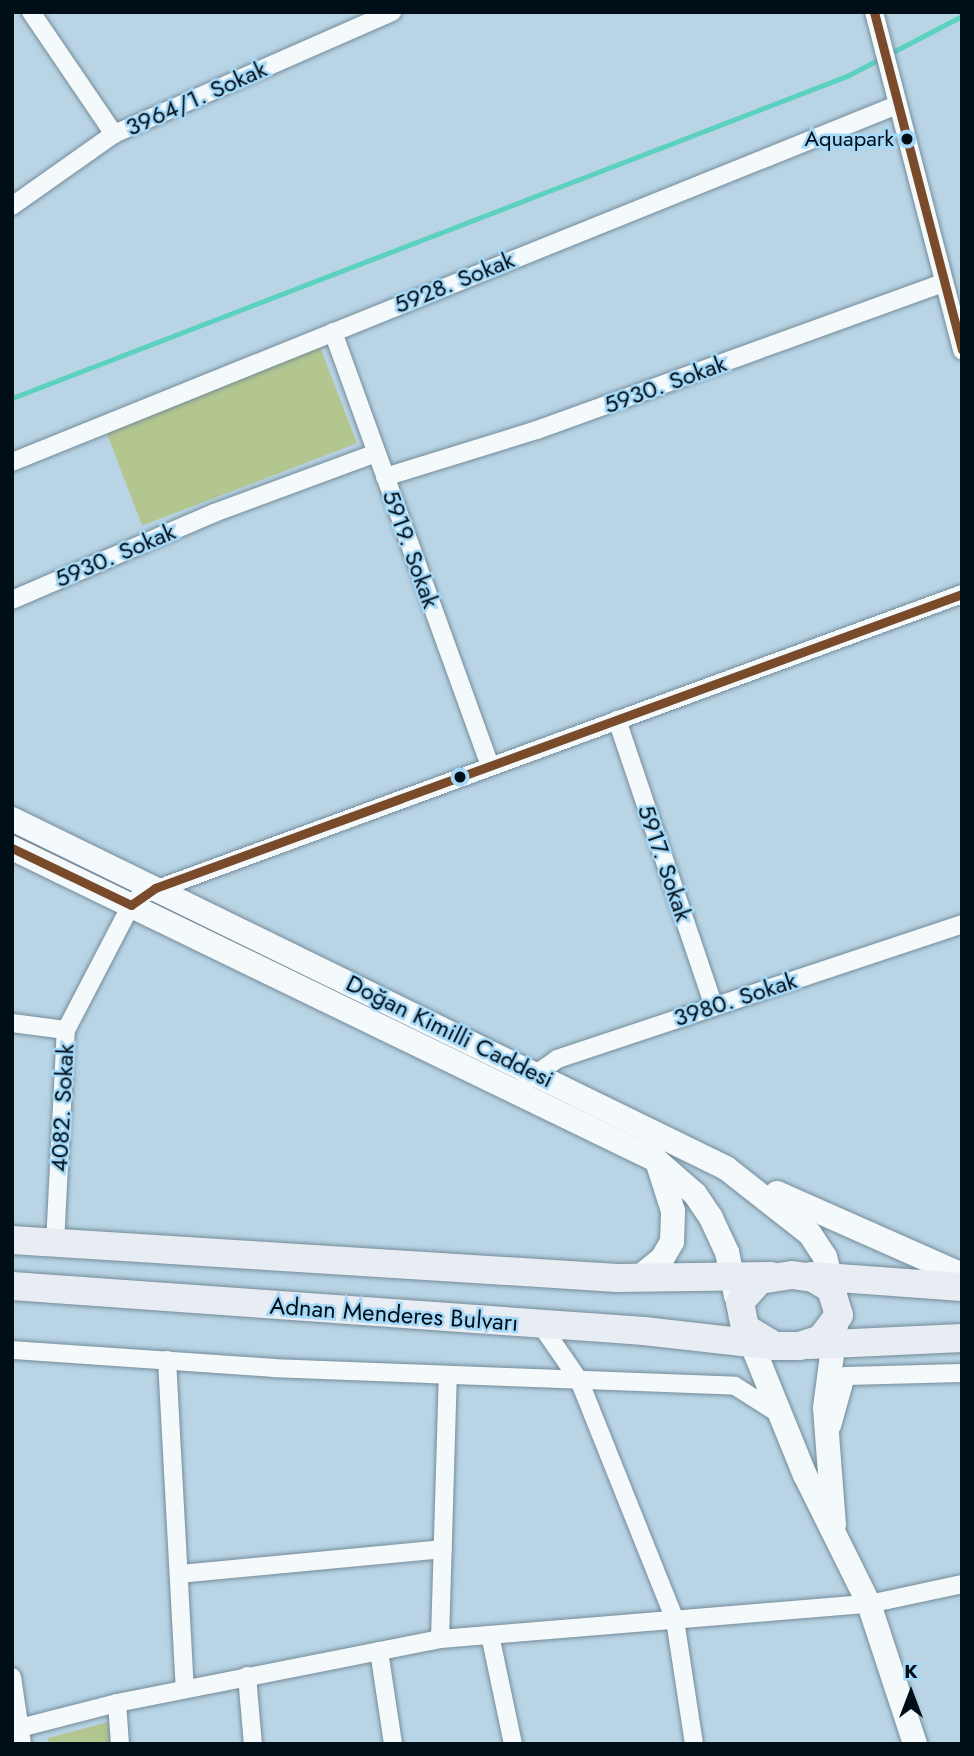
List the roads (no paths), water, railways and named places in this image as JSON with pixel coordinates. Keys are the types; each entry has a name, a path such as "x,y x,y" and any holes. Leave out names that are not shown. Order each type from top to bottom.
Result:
{"main road":[{"name":"Doğan Kimilli Caddesi","path":"12,819 155,888 526,1081 656,1160 678,1177 705,1210 727,1252 734,1279 762,1335 784,1417 805,1475 869,1604 915,1744"},
{"name":"Doğan Kimilli Caddesi","path":"12,848 131,905 726,1168 810,1234 836,1298"},
{"path":"637,1279 662,1259 674,1230 669,1190 656,1160"},
{"path":"726,1168 962,1275"},
{"name":"Adnan Menderes Bulvarı","path":"12,1240 637,1279 734,1279 803,1275 822,1282 836,1298"},
{"path":"771,1276 751,1285 762,1335 829,1332 836,1298"},
{"name":"Adnan Menderes Bulvarı","path":"12,1286 541,1325 762,1335 832,1344 962,1338"},
{"path":"836,1298 962,1287"},
{"path":"834,1533 825,1408 836,1298"}],"street":[{"path":"31,12 114,134"},
{"name":"3964/1. Sokak","path":"12,205 114,134 393,12"},
{"path":"874,12 942,283 962,351"},
{"name":"5928. Sokak","path":"12,462 897,105"},
{"name":"5930. Sokak","path":"385,477 537,430 942,283"},
{"name":"5919. Sokak","path":"333,332 490,766"},
{"name":"5930. Sokak","path":"12,600 214,513 376,453"},
{"path":"131,905 155,888 962,594"},
{"name":"5917. Sokak","path":"617,720 714,1006"},
{"name":"4082. Sokak","path":"55,1244 66,1030 131,905"},
{"name":"3980. Sokak","path":"526,1081 556,1059 962,924"},
{"path":"12,1023 66,1030"},
{"path":"541,1325 579,1380 675,1620 694,1744"},
{"path":"12,1350 448,1375 735,1386 784,1417"},
{"path":"167,1360 185,1688"},
{"path":"827,1443 846,1376 962,1373"},
{"path":"440,1639 448,1375"},
{"path":"179,1574 443,1549"},
{"path":"12,1677 18,1734 117,1703 440,1639 869,1604 962,1584"},
{"path":"490,1635 513,1744"},
{"path":"379,1651 393,1744"},
{"path":"247,1676 253,1744"},
{"path":"117,1703 120,1744"}],"waterway":[{"path":"12,398 847,76 962,16"}],"place":[{"name":"Aquapark","path":"907,139"}]}
